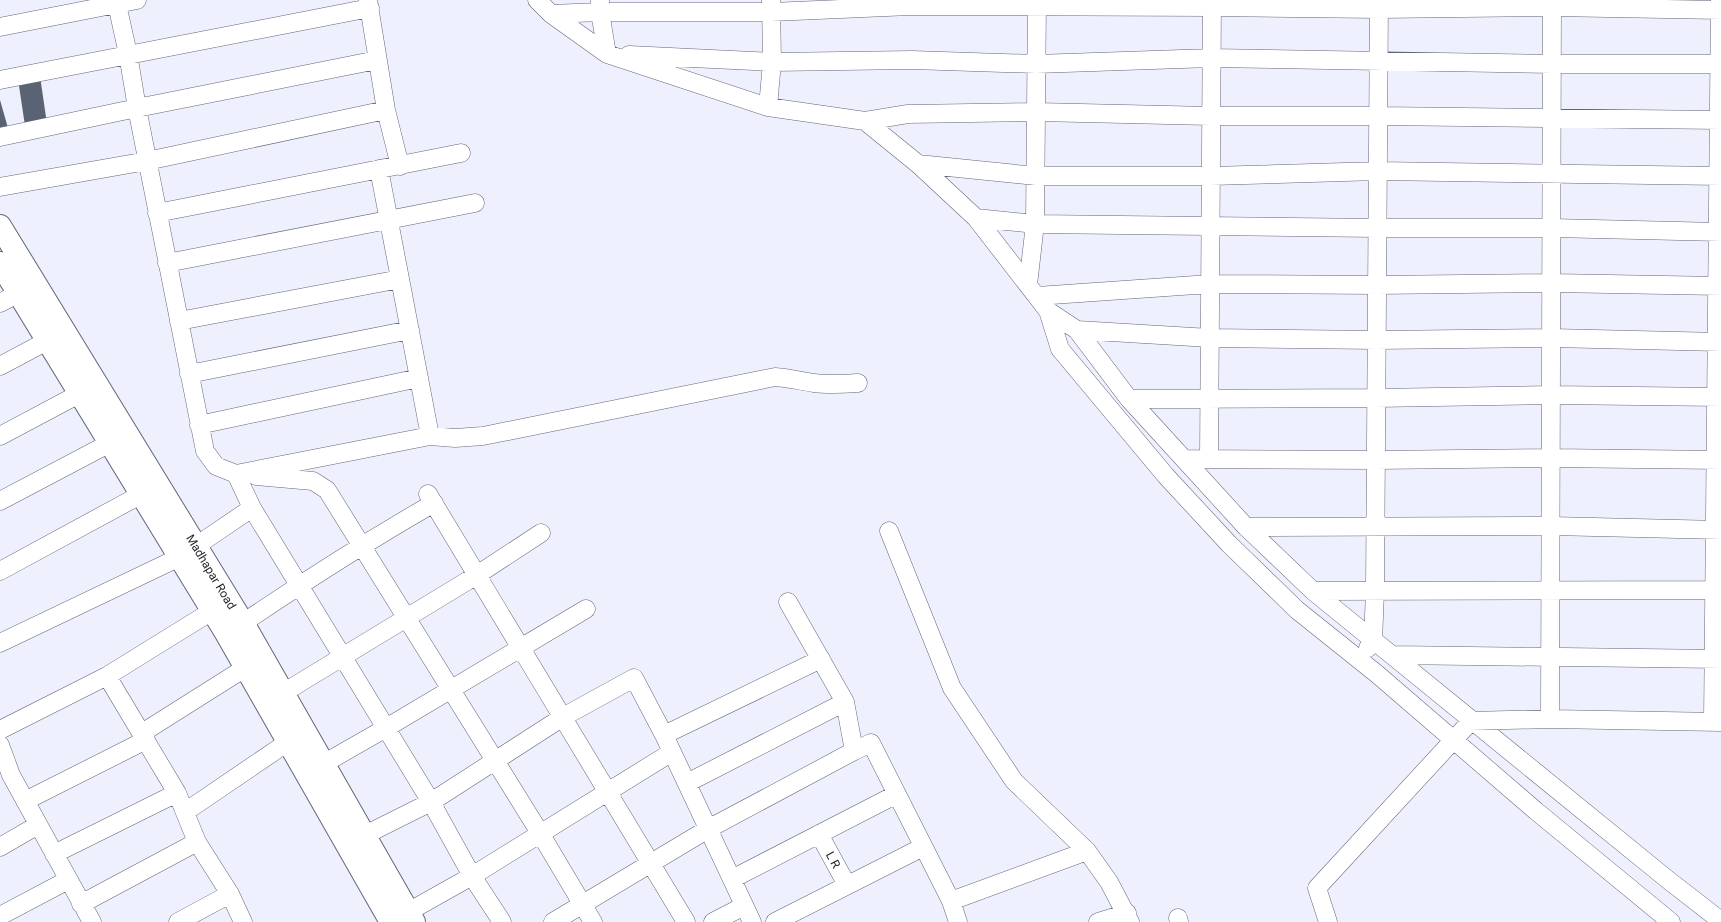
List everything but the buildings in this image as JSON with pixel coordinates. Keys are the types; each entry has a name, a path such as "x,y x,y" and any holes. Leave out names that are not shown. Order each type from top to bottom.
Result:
{"main road":[{"name":"Madhapar Road","path":"0,226 188,552 212,611 288,742 404,919"},
{"name":"Madhapar Road","path":"0,263 10,298 47,342 142,494 243,623 365,835 404,919"}],"street":[{"path":"0,27 116,2 137,0"},
{"path":"537,0 551,14 607,54 768,107 865,121 908,114 1037,112 1211,116 1720,120"},
{"path":"116,2 128,54 147,161 205,451 216,466 236,474 313,481 327,490 540,833 593,922"},
{"path":"551,14 600,6 910,6 1037,3 1552,4 1720,7 1717,722 1550,719 1472,721 1317,888 1328,920"},
{"path":"1032,290 1036,224 1037,3"},
{"path":"1209,459 1212,3"},
{"path":"0,80 370,4 386,110 400,166"},
{"path":"1550,719 1552,4"},
{"path":"1358,660 1373,642 1375,591 1379,5"},
{"path":"600,6 607,54"},
{"path":"768,107 772,62 771,6"},
{"path":"607,54 772,62 912,60 1036,64 1212,58 1552,64 1720,64"},
{"path":"0,137 377,60"},
{"path":"0,187 147,161 386,110"},
{"path":"865,121 918,164 976,218 1048,311 1077,330 1129,399 1246,527 1313,592 1721,921"},
{"path":"158,213 461,153"},
{"path":"918,164 1036,176 1211,176 1378,171 1720,176"},
{"path":"378,169 430,436"},
{"path":"167,263 475,203"},
{"path":"976,218 1036,224 1552,228 1719,232"},
{"path":"179,321 400,279"},
{"path":"1032,290 1210,284 1552,283 1719,286"},
{"path":"1048,311 1060,349 1166,476 1229,544 1296,610 1377,674 1671,922"},
{"path":"189,374 410,330"},
{"path":"1077,330 1210,338 1377,340 1552,338 1719,342"},
{"path":"0,366 47,342"},
{"path":"236,474 430,436 456,438 483,436 775,377 835,384 858,383"},
{"path":"199,425 419,378"},
{"path":"0,436 79,394"},
{"path":"1129,399 1551,395 1719,397"},
{"path":"0,502 110,443"},
{"path":"1185,460 1551,458 1718,460"},
{"path":"236,474 252,508 431,802 472,876 502,922"},
{"path":"0,572 142,494"},
{"path":"243,623 299,584 431,499 686,922"},
{"path":"0,643 188,552 252,508"},
{"path":"1246,527 1551,526 1718,530"},
{"path":"888,531 952,688 1014,781 1087,851 1109,882 1129,918 1098,922"},
{"path":"283,693 477,575 541,533"},
{"path":"1313,592 1718,590"},
{"path":"788,602 845,702 854,751"},
{"path":"324,764 586,609"},
{"path":"0,730 107,676 212,611"},
{"path":"1392,655 1718,659"},
{"path":"664,735 821,660"},
{"path":"25,801 144,736 245,668"},
{"path":"107,676 177,793 197,842 230,894 243,922"},
{"path":"365,835 431,802 563,717 634,678 664,735 752,922"},
{"path":"687,783 845,702"},
{"path":"184,812 288,742"},
{"path":"553,922 708,829 871,743 951,901 958,922"},
{"path":"0,745 5,778 25,801 92,922"},
{"path":"404,919 672,752"},
{"path":"54,854 177,793"},
{"path":"732,879 897,794"},
{"path":"0,846 38,825"},
{"name":"L R","path":"819,834 847,885"},
{"path":"82,904 197,842"},
{"path":"775,922 923,846"},
{"path":"951,901 1087,851"},
{"path":"0,916 68,880"},
{"path":"178,922 230,894"},
{"path":"713,922 744,906"}]}
